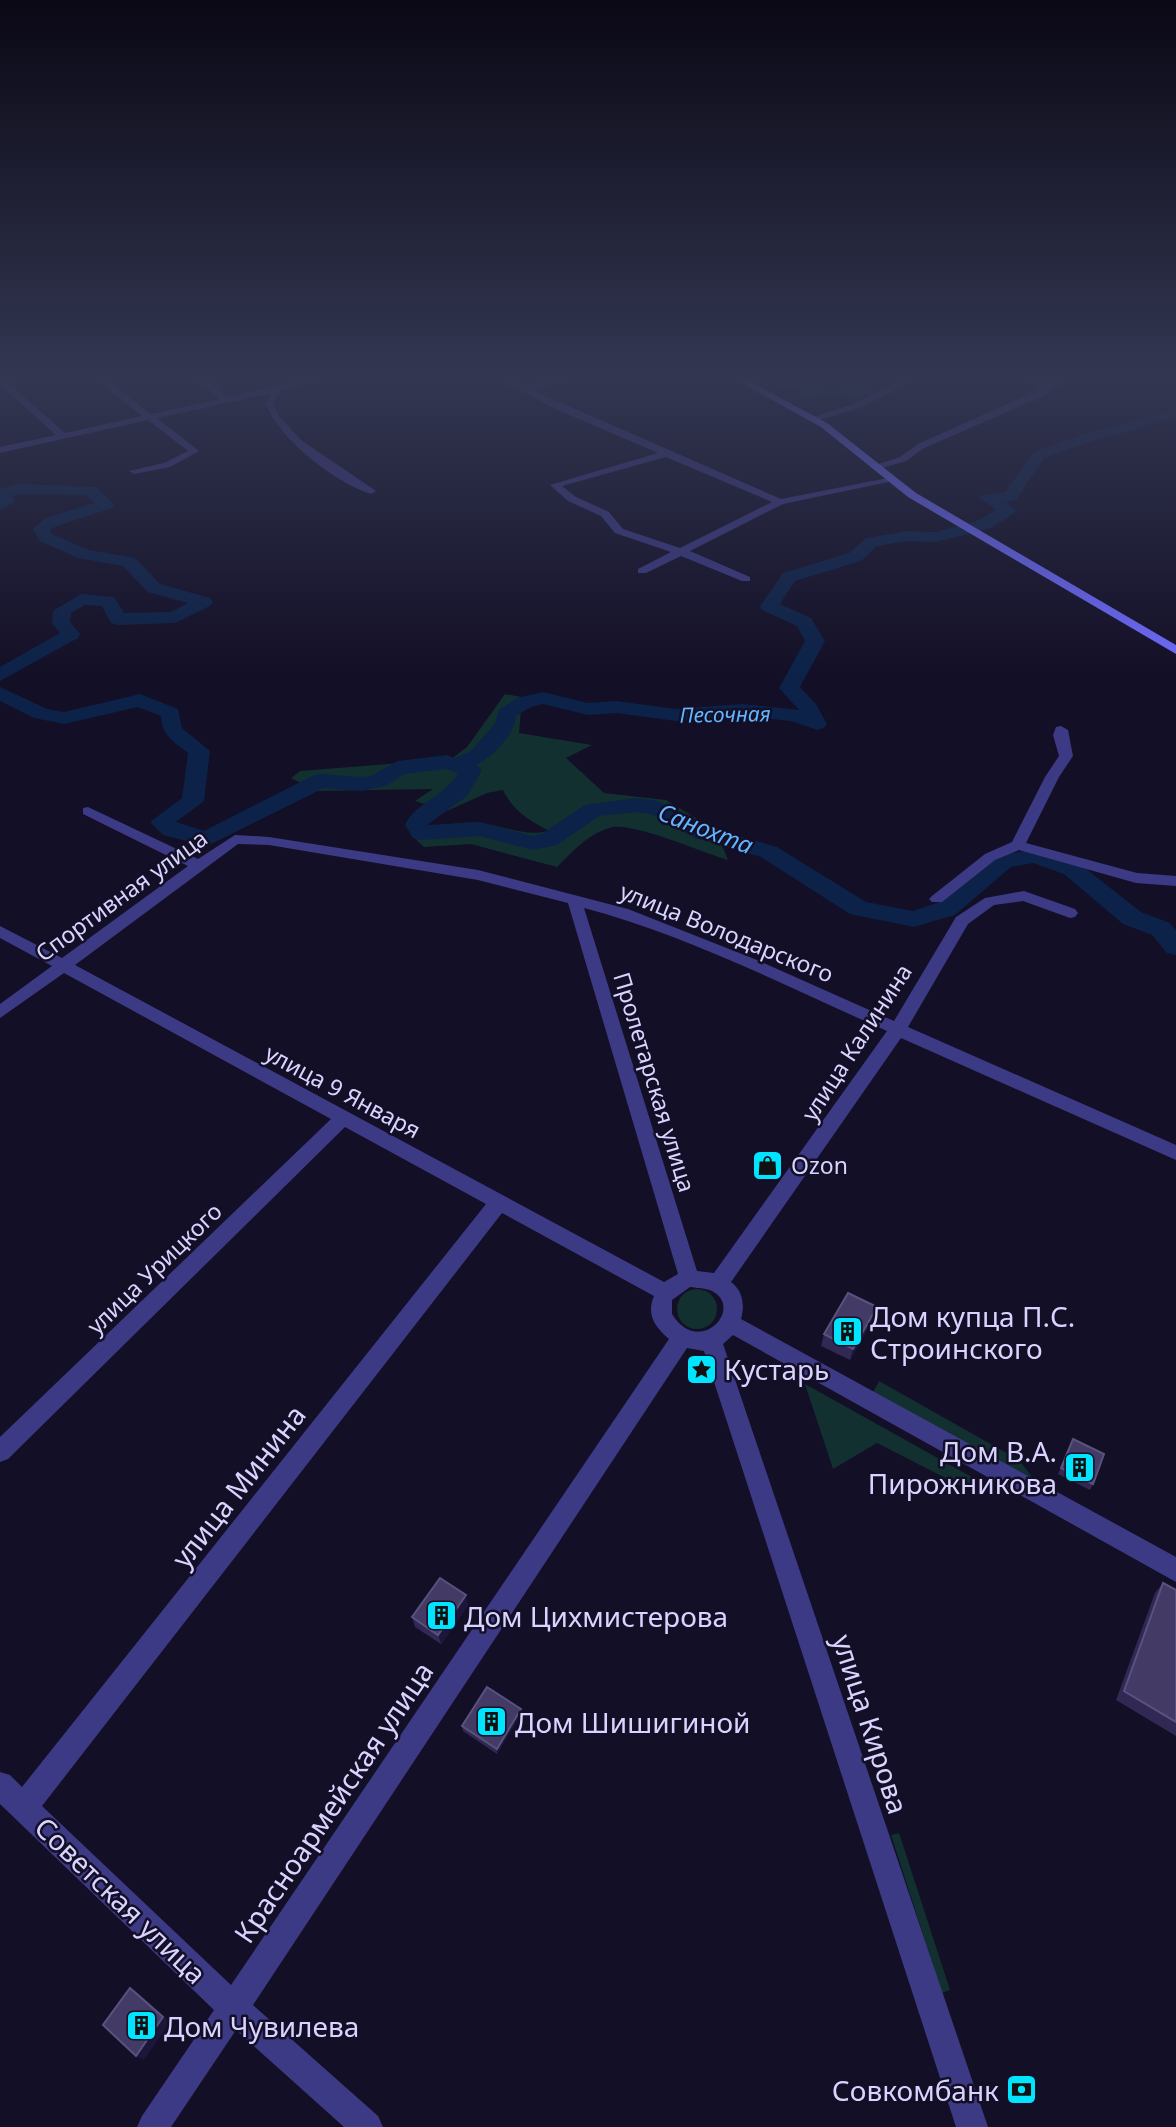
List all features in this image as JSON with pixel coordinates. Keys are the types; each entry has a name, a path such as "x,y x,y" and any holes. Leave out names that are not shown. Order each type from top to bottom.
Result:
{"street":[{"path":"341,475 371,491"},
{"path":"589,475 555,485 572,499 605,514 619,531 682,552 746,579"},
{"path":"719,475 780,502"},
{"path":"886,475 968,528 1176,650"},
{"path":"642,570 780,502 893,480"},
{"path":"1018,845 1066,755 1061,730"},
{"path":"88,811 199,866"},
{"name":"Спортивная улица","path":"0,1012 235,839"},
{"name":"улица Володарского","path":"235,839 269,841 478,874 623,913 751,964 1176,1153"},
{"path":"937,899 990,857 1018,845 1136,878 1176,881"},
{"name":"улица Калинина","path":"718,1284 897,1030 962,920 990,901 1024,896 1070,913"},
{"name":"Пролетарская улица","path":"574,899 689,1278"},
{"name":"улица 9 Января","path":"0,931 665,1292"},
{"name":"улица Урицкого","path":"0,1452 342,1119"},
{"name":"улица Минина","path":"24,1807 499,1202"},
{"path":"699,1278 718,1284 731,1298 734,1307 721,1332 696,1341 682,1338 664,1322 660,1302 665,1292 675,1283 699,1278"},
{"path":"721,1332 1176,1570"},
{"name":"улица Кирова","path":"721,1332 972,2127"},
{"name":"Красноармейская улица","path":"153,2127 682,1338"},
{"name":"Советская улица","path":"0,1785 234,2008 367,2127"}],"green space":[{"path":"505,694 522,697 519,733 592,745 566,758 604,793 666,800 716,830 728,860 649,833 619,827 594,835 557,867 471,844 424,847 410,834 436,827 472,823 532,833 549,831 517,810 503,790 487,793 447,811 415,801 433,789 316,791 291,778 300,771 451,759 467,747"},
{"path":"697,1289 711,1295 717,1309 711,1323 697,1329 683,1323 677,1309 683,1295"},
{"path":"879,1381 1019,1460 1036,1482 872,1394"},
{"path":"805,1384 979,1481 963,1487 877,1443 833,1469"},
{"path":"899,1833 950,1990 942,1993 891,1835"}],"building":[{"name":"Дом купца П.С. Строинского","path":"848,1293 877,1307 853,1349 824,1334"},
{"name":"Дом В.А. Пирожникова","path":"1073,1439 1104,1454 1093,1484 1061,1468"},
{"name":"Дом Цихмистерова","path":"440,1578 466,1595 438,1635 412,1617"},
{"path":"1163,1583 1176,1590 1176,1722 1124,1691"},
{"name":"Дом Шишигиной","path":"487,1687 521,1709 497,1749 462,1726"},
{"name":"Дом Чувилева","path":"130,1988 163,2017 136,2056 103,2025"}],"waterway":[{"name":"Песочная","path":"456,765 479,756 505,725 506,714 524,702 543,698 588,709 616,707 676,715 742,710 795,715 817,724 809,708 789,688 815,641 804,622 769,606 789,577 855,557 872,542 907,536 936,537 985,524 1008,510 987,498 1010,497 1025,475"},
{"name":"Санохта","path":"0,505 7,502 1,494 18,489 90,490 106,505 51,522 41,529 46,537 84,554 129,562 154,588 204,602 175,617 118,619 108,601 81,599 62,611 61,623 71,634 0,675"},
{"name":"Санохта","path":"0,693 41,714 64,718 140,700 171,713 172,730 199,751 193,801 161,822 171,830 207,839 320,781 361,784 378,781 398,768 447,762 456,765"},
{"name":"Санохта","path":"456,765 471,770 459,791 419,818 416,825 421,833 480,829 533,843 549,840 593,810 636,805 657,808 703,833 769,852 859,908 914,919 946,909 1004,861 1035,856 1072,869 1132,918 1161,929 1176,947"}],"place":[{"name":"Ozon","path":"768,1165"},
{"name":"Дом купца П.С. Строинского","path":"847,1332"},
{"name":"Кустарь","path":"701,1369"},
{"name":"Дом В.А. Пирожникова","path":"1080,1467"},
{"name":"Дом Цихмистерова","path":"441,1616"},
{"name":"Дом Шишигиной","path":"492,1722"},
{"name":"Дом Чувилева","path":"141,2026"},
{"name":"Совкомбанк","path":"1022,2090"}]}
